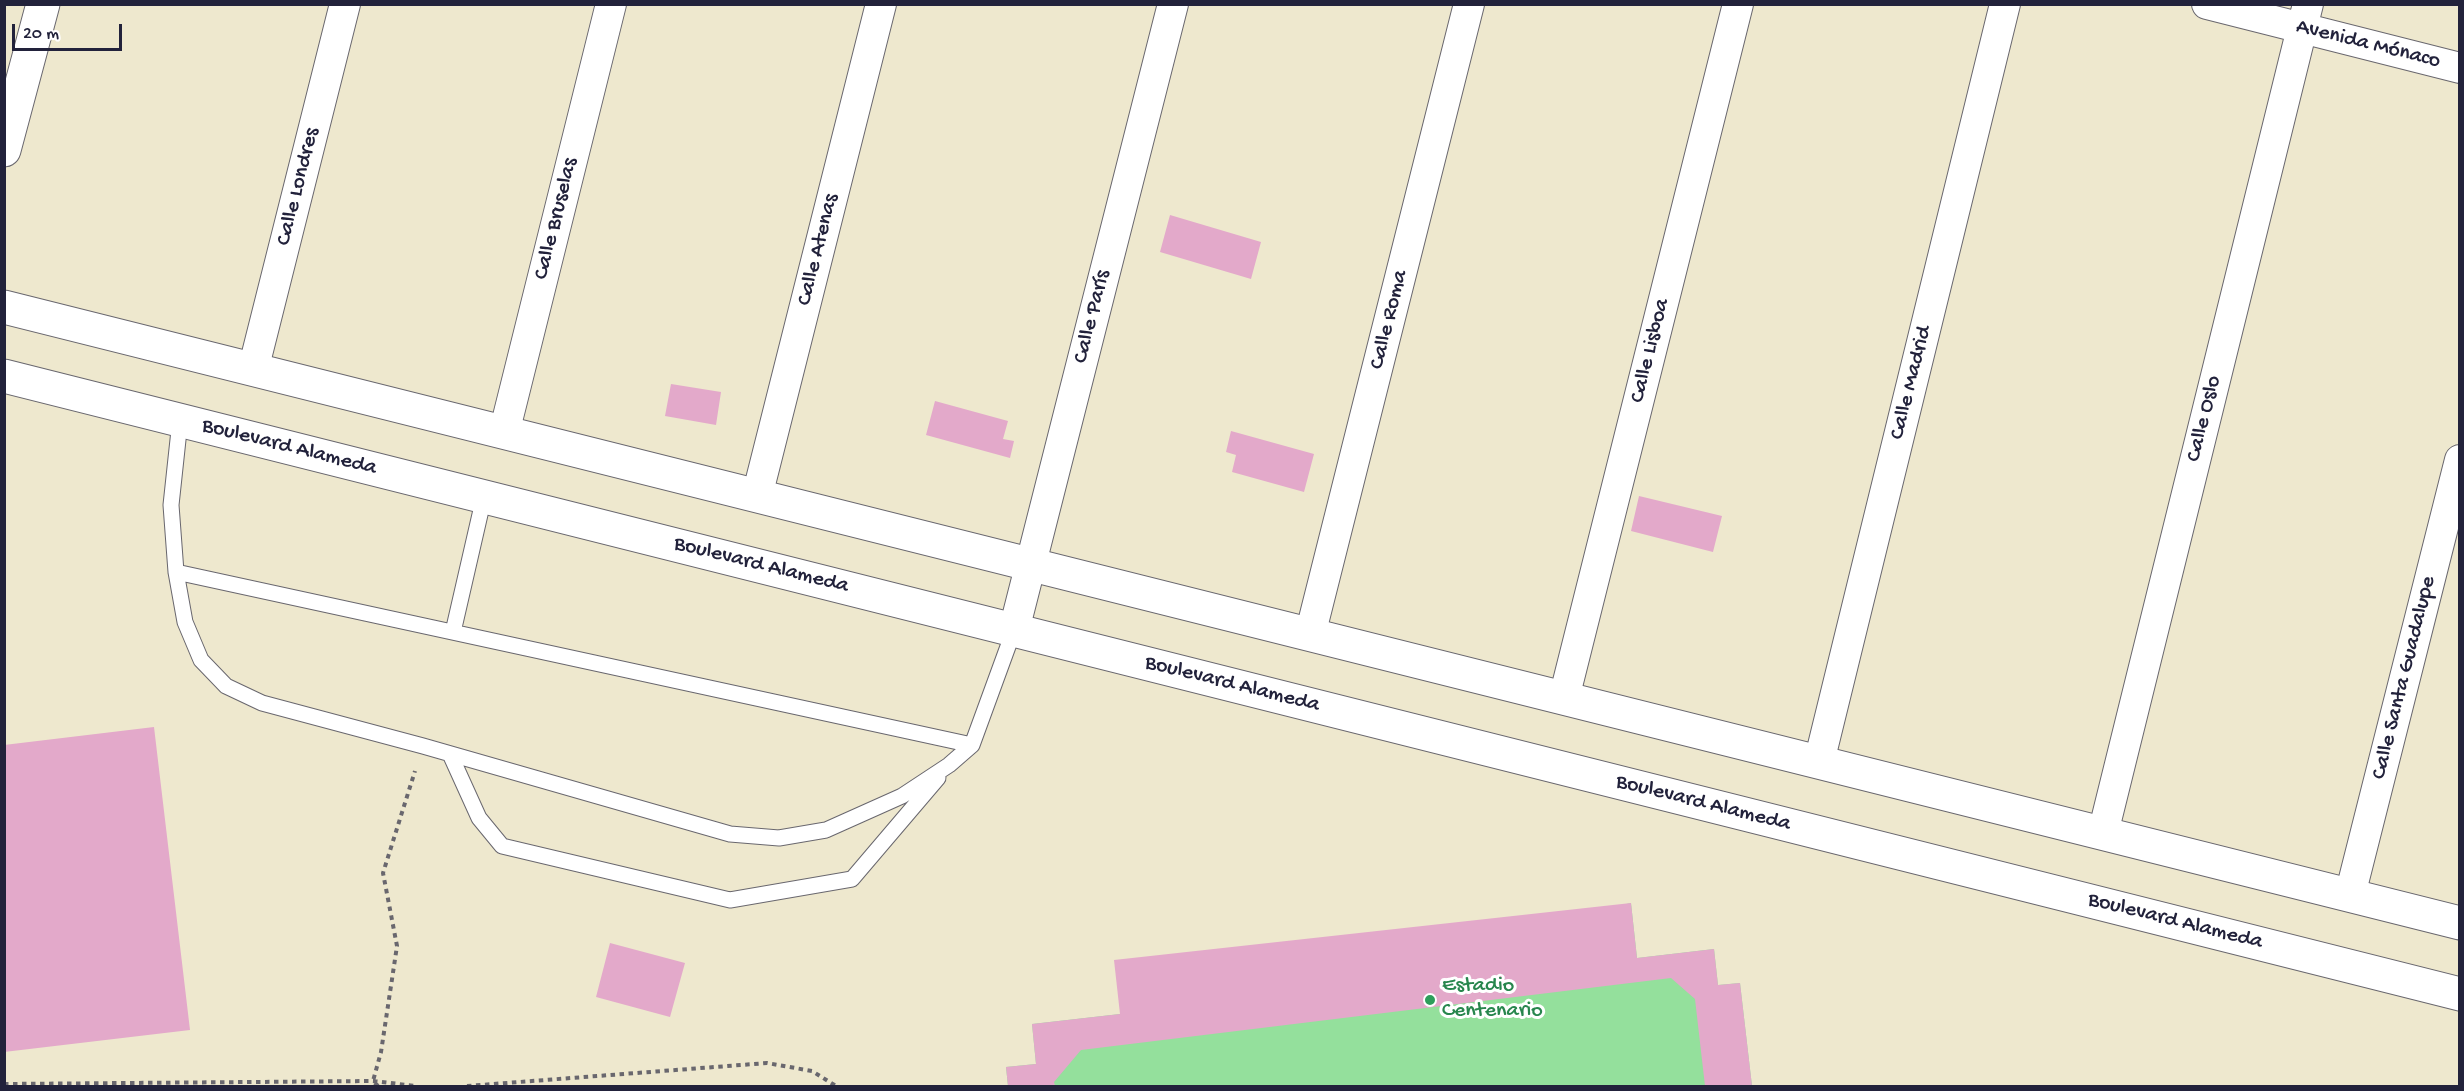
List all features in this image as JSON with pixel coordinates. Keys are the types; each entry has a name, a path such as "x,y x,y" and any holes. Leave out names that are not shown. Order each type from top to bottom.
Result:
{"street":[{"path":"4,150 43,4"},
{"name":"Calle Londres","path":"253,370 345,4"},
{"name":"Calle Bruselas","path":"504,432 611,4"},
{"name":"Calle Atenas","path":"757,496 881,4"},
{"name":"Calle París","path":"1014,630 1173,4"},
{"name":"Calle Roma","path":"1310,634 1469,4"},
{"name":"Calle Lisboa","path":"1564,698 1738,4"},
{"name":"Calle Madrid","path":"1819,762 2005,4"},
{"name":"Avenida Mónaco","path":"2207,4 2305,16 2460,68"},
{"name":"Calle Oslo","path":"2103,833 2305,16"},
{"path":"4,308 2460,923"},
{"name":"Boulevard Alameda","path":"4,376 2460,994"},
{"name":"Calle Santa Guadalupe","path":"2350,895 2460,460"}],"lane":[{"path":"180,421 171,505 176,572 185,622 201,660 226,686 262,703 423,746 730,834 779,838 826,830 902,796 949,765 972,745 1014,630"},
{"path":"453,632 484,497"},
{"path":"176,572 972,745"},
{"path":"450,754 479,818 502,846 730,900 852,879 949,765"}],"path":[{"path":"373,1081 381,1052 397,946 383,873 423,746"},
{"path":"467,1086 767,1063 812,1071 836,1086"},
{"path":"373,1081 378,1086"},
{"path":"4,1084 373,1081 416,1086"}],"green space":[{"name":"Estadio Centenario","path":"1631,903 1637,958 1714,949 1718,985 1740,983 1752,1086 1008,1086 1006,1067 1036,1064 1032,1024 1120,1014"}],"building":[{"path":"1170,215 1261,242 1251,279 1160,252"},
{"path":"671,384 721,392 716,425 665,416"},
{"path":"935,401 1008,421 1003,439 1014,441 1010,458 926,435"},
{"path":"1231,431 1314,454 1304,492 1232,472 1236,455 1226,452"},
{"path":"1639,496 1722,516 1713,552 1631,531"},
{"path":"154,727 190,1030 4,1052 4,745"},
{"path":"1631,903 1637,958 1714,949 1718,985 1740,983 1752,1086 1705,1086 1695,999 1671,978 1081,1050 1054,1082 1055,1086 1008,1086 1006,1067 1036,1064 1032,1024 1120,1014 1114,960"},
{"path":"610,943 685,963 670,1017 596,997"}],"place":[{"name":"Estadio Centenario","path":"1430,1000"}]}
